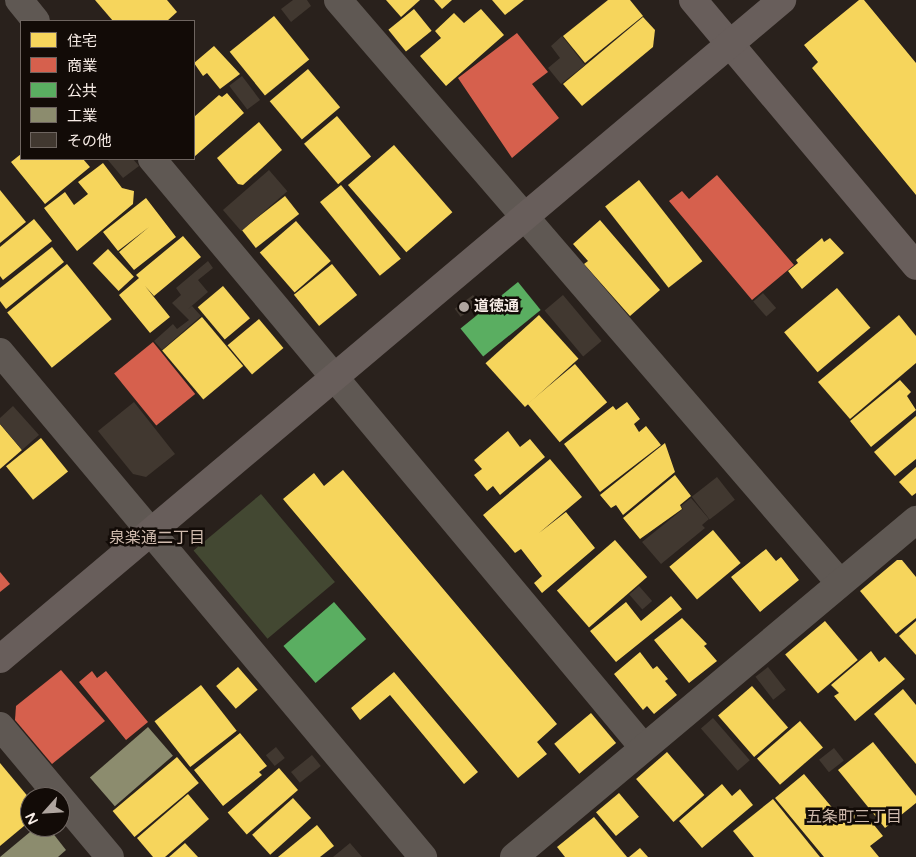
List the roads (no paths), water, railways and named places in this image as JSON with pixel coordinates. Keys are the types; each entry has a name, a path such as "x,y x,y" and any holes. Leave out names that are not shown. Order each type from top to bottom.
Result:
{"street":[{"path":"19,0 35,20"},
{"path":"338,0 523,218 840,583"},
{"path":"693,0 916,266"},
{"path":"0,659 782,0"},
{"path":"153,160 644,748"},
{"path":"0,352 423,857"},
{"path":"514,857 916,520"},
{"path":"0,726 110,857"}],"place":[{"name":"道徳通","path":"464,307"}],"district":[{"name":"泉楽通二丁目","path":"157,538"},
{"name":"五条町三丁目","path":"854,817"}]}
